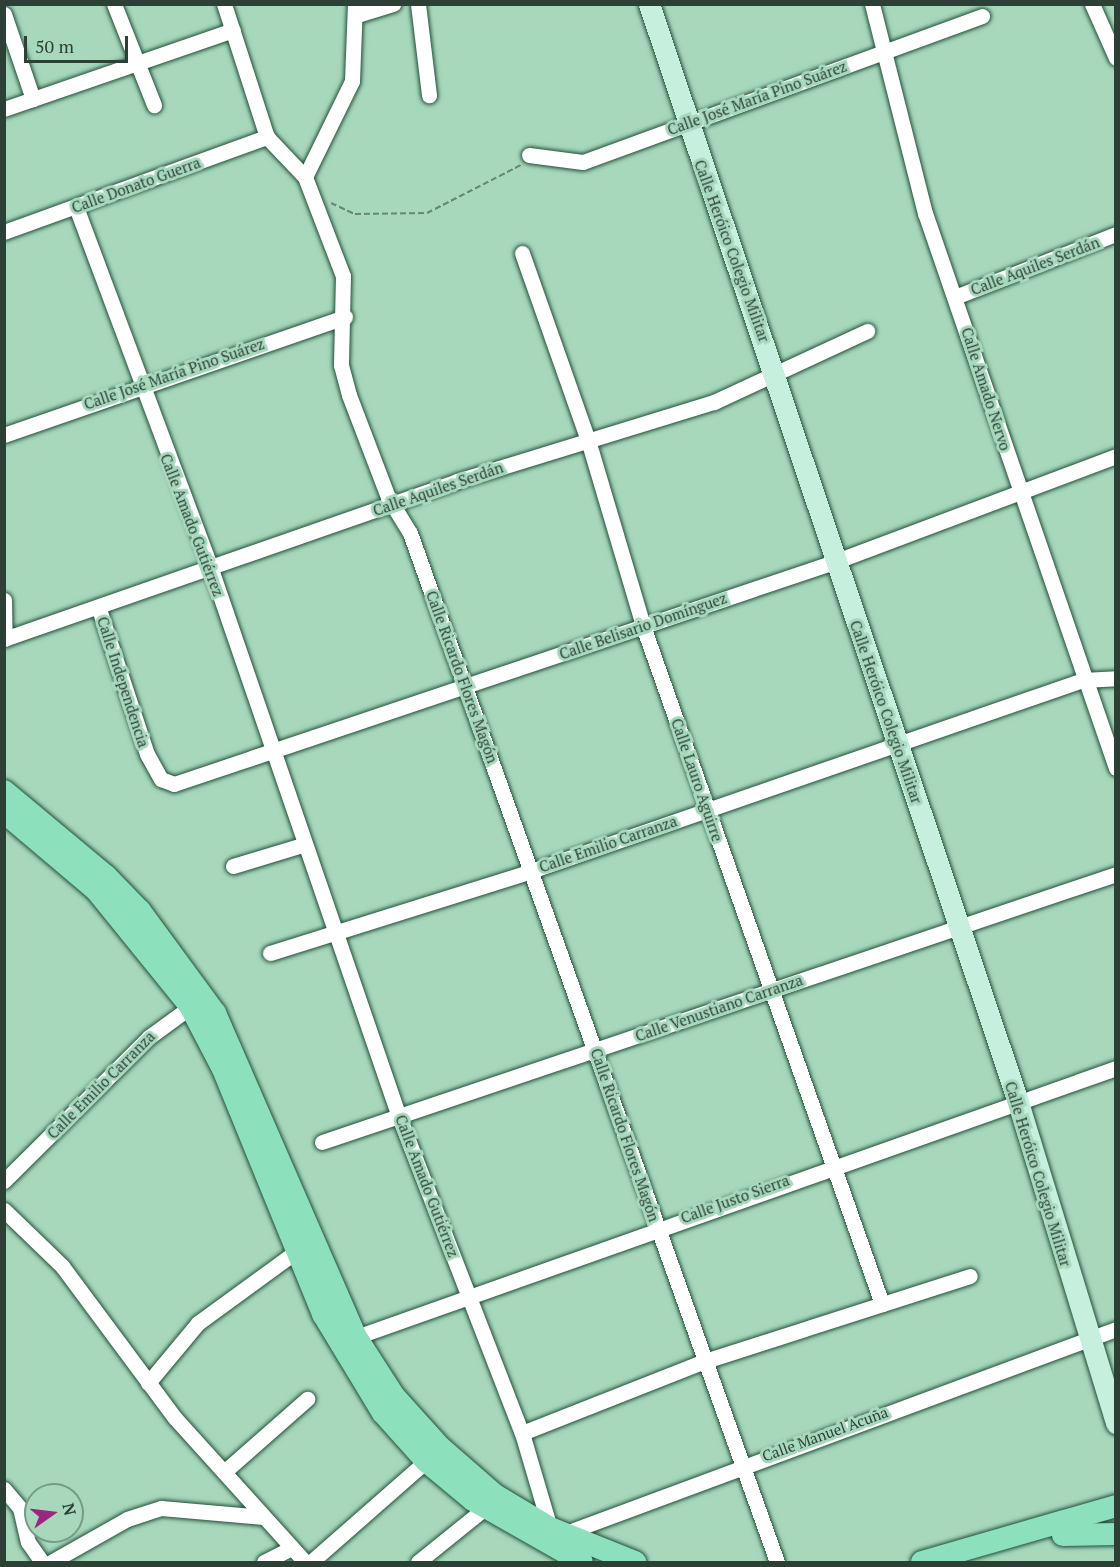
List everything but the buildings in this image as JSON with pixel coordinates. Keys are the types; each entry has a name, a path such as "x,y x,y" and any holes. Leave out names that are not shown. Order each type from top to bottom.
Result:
{"main road":[{"name":"Calle Heróico Colegio Militar","path":"649,4 687,124 777,375 834,562 1018,1102 1088,1339 1116,1423"},
{"path":"4,791 106,876 197,1002 323,1314 354,1372 426,1461 484,1508 582,1563"},
{"path":"4,812 97,891 230,1039 356,1337 394,1396 440,1447 495,1495 557,1531 635,1563"},
{"path":"922,1563 1116,1506"},
{"path":"979,1563 1116,1514"},
{"path":"1063,1534 1116,1534"}],"street":[{"path":"114,4 154,105"},
{"name":"Calle Ricardo Flores Magón","path":"224,4 267,137 305,177 343,276 344,379 392,503 410,533 777,1563"},
{"path":"305,177 352,81 356,10 393,4"},
{"path":"418,4 429,95"},
{"name":"Calle Amado Nervo","path":"872,4 887,51 925,213 1083,680 1116,768"},
{"path":"1092,4 1116,58"},
{"path":"4,14 33,99"},
{"name":"Calle José María Pino Suárez","path":"530,155 583,162 982,16"},
{"path":"4,109 137,66 233,30"},
{"name":"Calle Donato Guerra","path":"4,232 267,137"},
{"name":"Calle Amado Gutiérrez","path":"76,207 138,384 210,569 302,845 399,1114 522,1433 557,1531"},
{"name":"Calle Aquiles Serdán","path":"955,297 1116,234"},
{"name":"Calle Lauro Aguirre","path":"522,253 588,441 643,626 882,1304"},
{"name":"Calle José María Pino Suárez","path":"4,435 138,384 345,317"},
{"name":"Calle Aquiles Serdán","path":"5,639 99,609 392,503 714,402 777,375 867,331"},
{"name":"Calle Belisario Domínguez","path":"167,784 271,753 834,562 1021,495 1116,456"},
{"path":"4,600 5,639"},
{"name":"Calle Independencia","path":"99,609 136,726 167,784"},
{"name":"Calle Emilio Carranza","path":"270,953 335,936 531,871 1083,680 1116,678"},
{"path":"233,866 302,845"},
{"name":"Calle Venustiano Carranza","path":"322,1142 399,1114 771,990 960,930 1116,874"},
{"name":"Calle Emilio Carranza","path":"4,1181 149,1037 197,1002"},
{"name":"Calle Justo Sierra","path":"356,1337 469,1294 832,1164 1116,1068"},
{"path":"4,1210 62,1266 148,1383 304,1563"},
{"path":"148,1383 198,1323 298,1250"},
{"path":"522,1433 705,1361 970,1275"},
{"name":"Calle Manuel Acuña","path":"557,1531 1116,1329"},
{"path":"224,1472 307,1399"},
{"path":"311,1563 426,1461"},
{"path":"4,1489 20,1508 28,1542 42,1563"},
{"path":"51,1563 126,1519 161,1508 264,1517"},
{"path":"418,1563 484,1508"},
{"path":"264,1563 291,1548"}],"path":[{"path":"312,194 355,214 427,213 481,190 491,176 511,175 530,155"}]}
